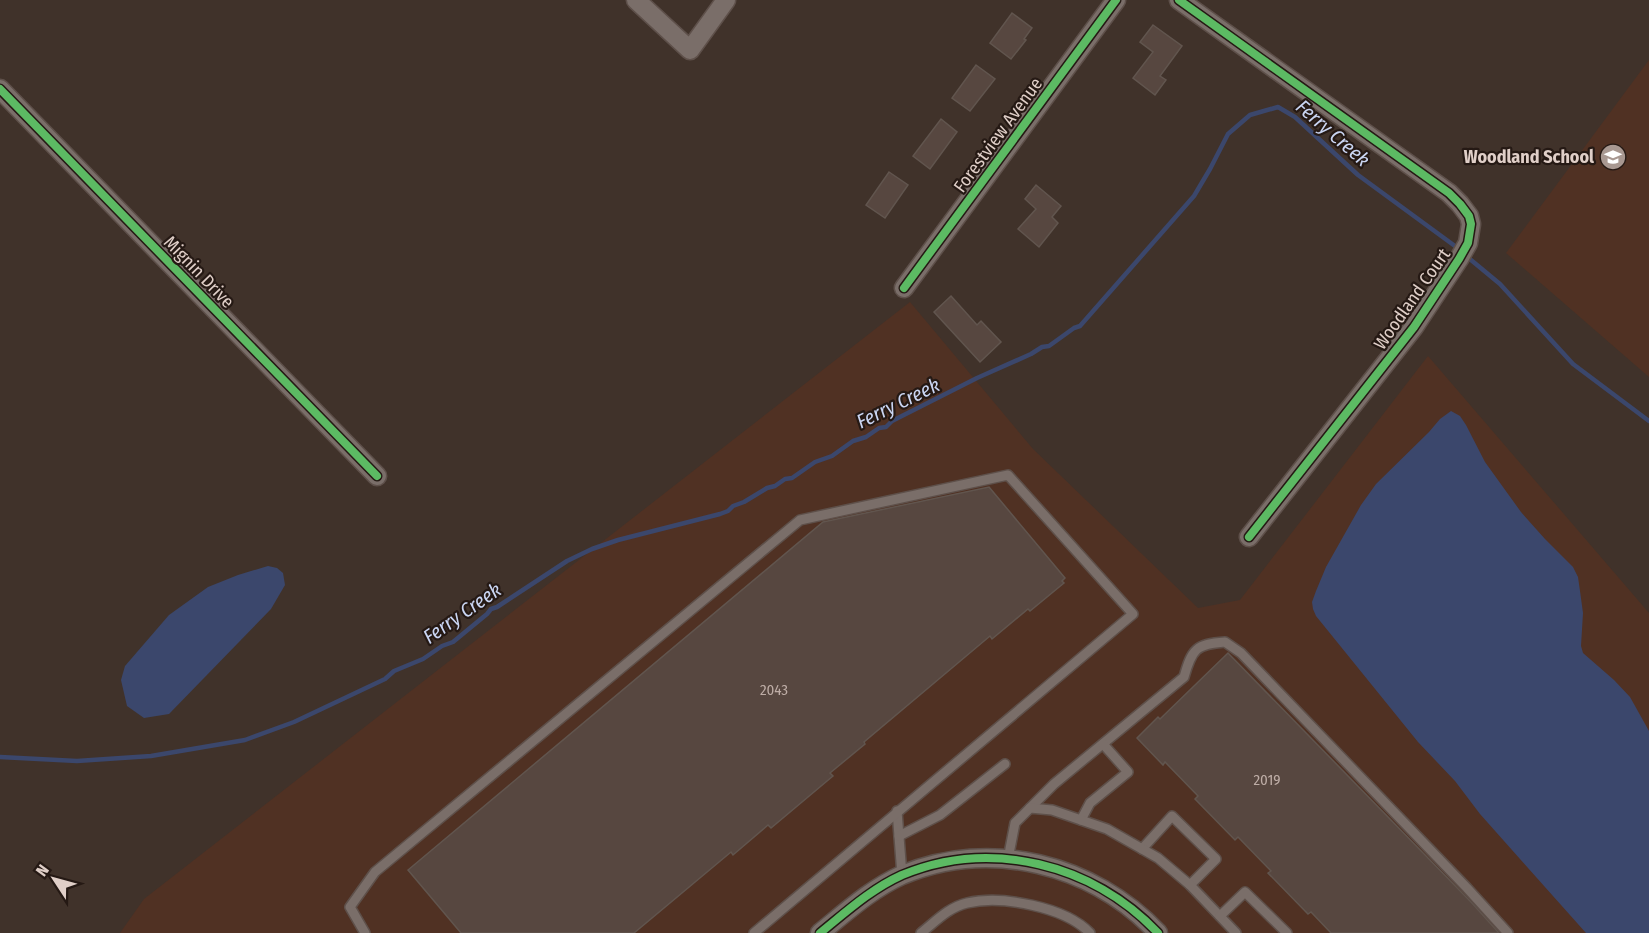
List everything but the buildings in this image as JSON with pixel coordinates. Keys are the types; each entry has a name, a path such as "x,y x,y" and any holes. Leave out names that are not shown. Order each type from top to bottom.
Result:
{"street":[{"path":"636,0 690,50 726,0"},
{"name":"Forestview Avenue","path":"904,288 1116,0"},
{"name":"Woodland Court","path":"1179,0 1449,193 1469,216 1471,224 1468,243 1414,327 1249,537"},
{"name":"Mignin Drive","path":"0,89 377,476"},
{"path":"820,933 864,897 902,875 950,861 989,858 1047,865 1090,882 1124,902 1158,933"}],"lane":[{"path":"365,933 350,907 375,872 800,519 1008,475 1133,614 754,933"},
{"path":"1008,859 1015,823 1053,784 1184,677 1194,651 1202,645 1225,642 1241,653 1508,933"},
{"path":"1081,820 1090,803 1128,772 1103,744"},
{"path":"899,836 940,815 1005,764"},
{"path":"1030,808 1052,810 1107,829 1158,858 1190,885 1236,933"},
{"path":"897,811 902,875"},
{"path":"1142,849 1172,816 1216,859 1190,885"},
{"path":"1220,916 1245,892 1287,933"},
{"path":"921,933 948,911 967,903 998,900 1036,906 1065,916 1090,933"}],"shaded area":[{"name":"Woodland School","path":"1649,60 1649,377 1506,253"},
{"path":"910,302 1033,449 1198,608 1240,600 1428,356 1649,613 1649,933 120,933 144,899"}],"water":[{"path":"1451,411 1460,416 1485,462 1521,512 1573,567 1578,577 1583,613 1581,646 1583,653 1630,697 1649,731 1649,933 1586,933 1480,814 1455,781 1418,742 1316,616 1313,609 1312,602 1326,567 1361,505 1376,484 1440,419"},
{"path":"268,566 277,568 283,573 285,585 271,609 169,714 144,718 127,706 121,680 125,666 169,615 208,587"}],"waterway":[{"name":"Ferry Creek","path":"0,757 77,761 151,756 245,740 294,722 385,679 394,671 423,659 442,646 453,642 491,609 567,561 592,549 728,511 767,488 792,478 815,462 832,456 853,441 866,437 879,428 886,427 892,421 977,378 1042,347 1049,346 1080,326 1194,196 1228,134 1250,115 1278,107 1295,117 1358,175 1459,249"},
{"name":"Ferry Creek","path":"1465,255 1500,284 1573,364 1649,421"}],"cycle path":[{"path":"904,288 1116,0"},
{"path":"1179,0 1449,193 1469,216 1471,224 1468,243 1414,327 1249,537"},
{"path":"0,89 377,476"},
{"path":"820,933 869,894 902,875 936,864 970,859 1005,859 1039,864 1072,875 1103,890 1132,909 1158,933"}],"place":[{"name":"Woodland School","path":"1613,157"}]}
